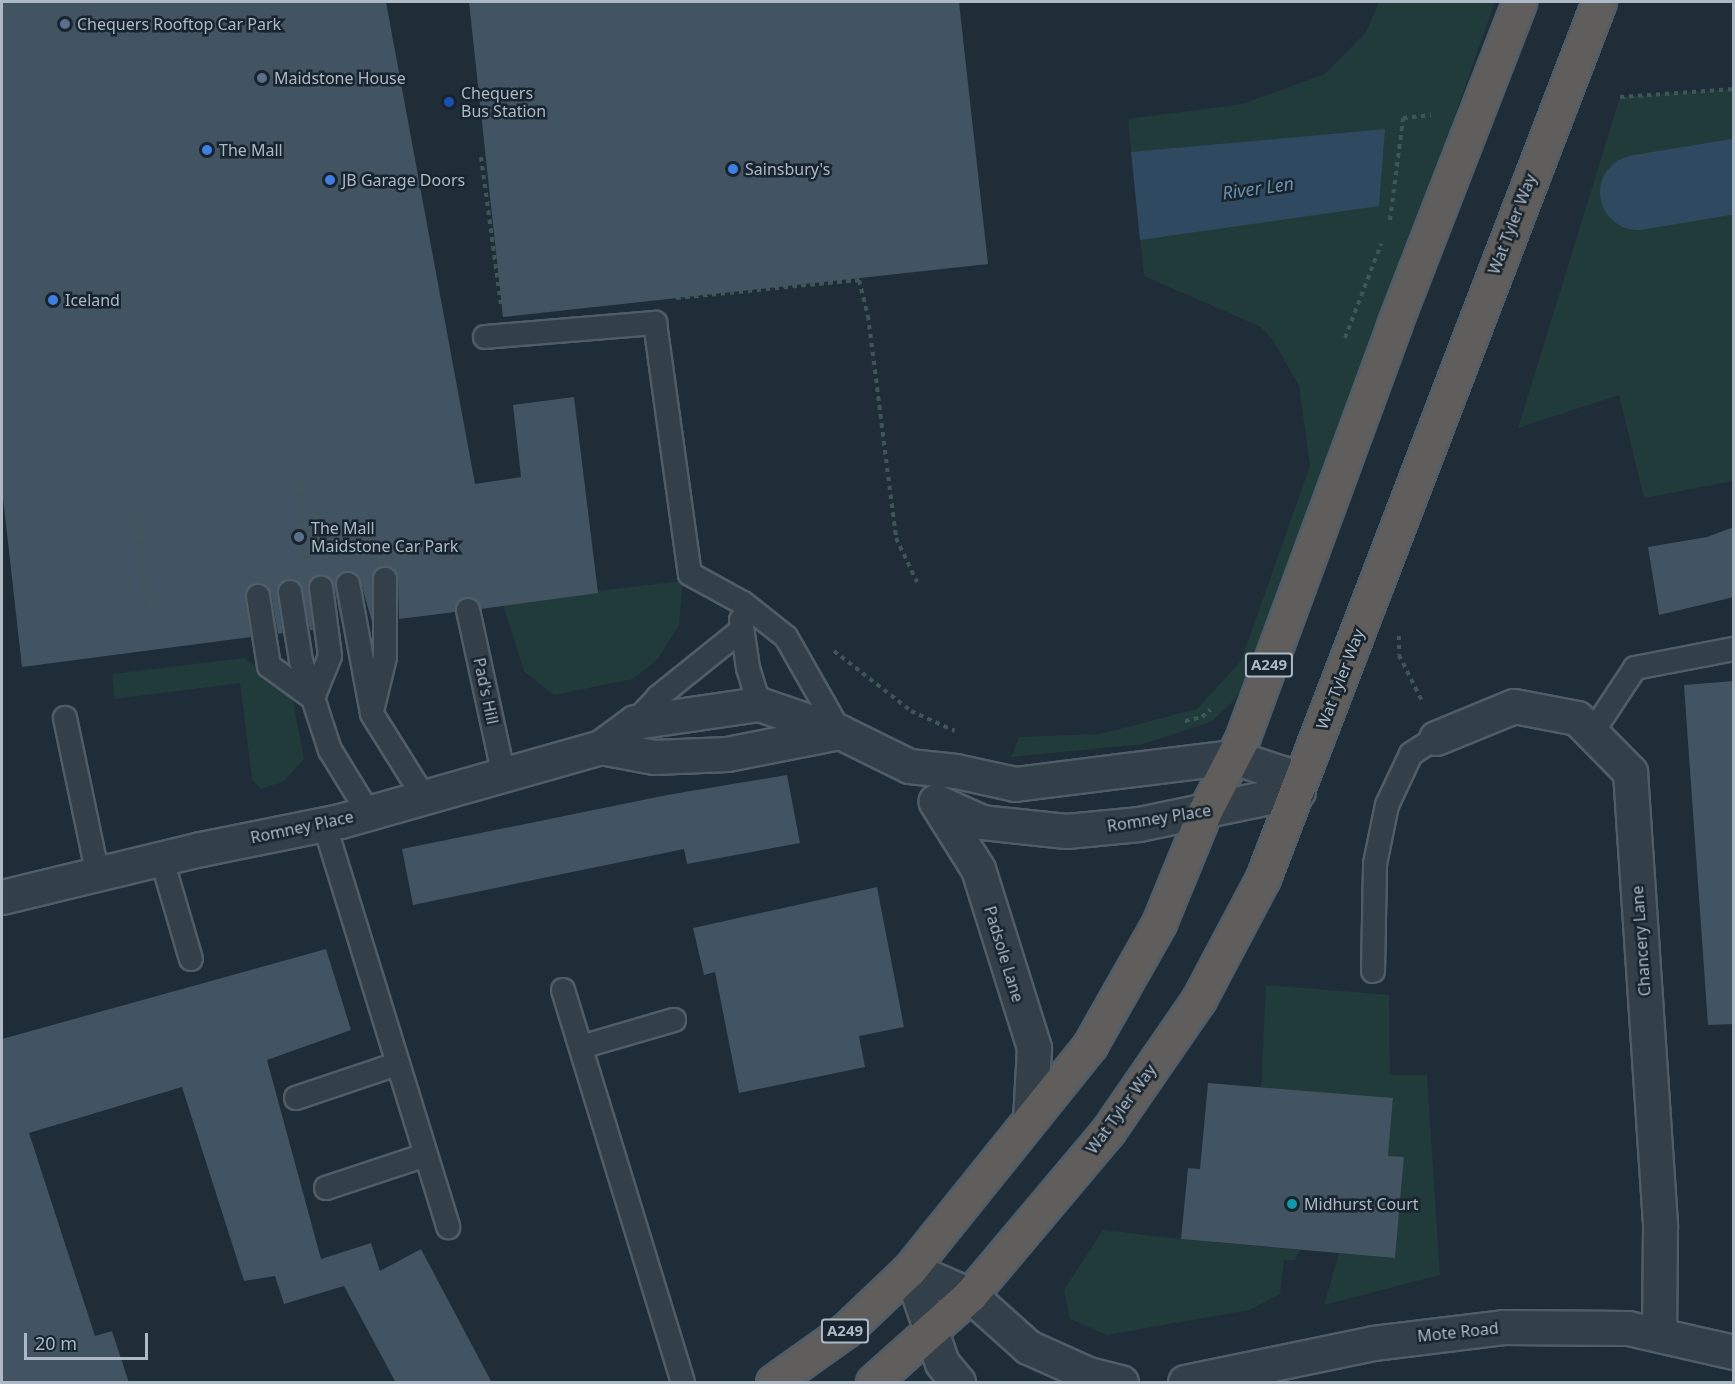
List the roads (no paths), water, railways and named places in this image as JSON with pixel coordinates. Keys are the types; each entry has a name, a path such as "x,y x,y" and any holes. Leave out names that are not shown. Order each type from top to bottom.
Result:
{"highway":[{"name":"A249","path":"773,1383 846,1330 910,1269 1090,1046 1125,986 1159,922 1205,812 1238,748 1394,325 1519,2"},
{"name":"Wat Tyler Way","path":"970,1295 1108,1131 1199,999 1263,878 1599,2"},
{"path":"873,1383 970,1295"}],"street":[{"name":"Romney Place","path":"2,897 368,812 503,772 601,747 635,722 759,704 840,732 909,766 956,771 1015,784 1062,781 1238,748 1282,773 1298,790 1205,812 1139,824 1066,831 982,822 935,801 909,766"},
{"name":"Chancery Lane","path":"1436,738 1514,706 1577,718 1630,772 1660,1227 1659,1334"},
{"name":"Romney Place","path":"601,747 654,757 727,754 840,732"},
{"name":"Padsole Lane","path":"935,801 978,869 1034,1048 1030,1119"},
{"path":"910,1269 970,1295 1028,1347 1088,1374 1121,1383"},
{"path":"910,1269 929,1333 942,1363 958,1383"},
{"name":"Mote Road","path":"1185,1383 1373,1343 1503,1327 1628,1328 1734,1352"}],"lane":[{"path":"485,337 655,323 690,574 743,603 786,638 840,732"},
{"path":"372,714 385,657 385,579"},
{"path":"348,584 372,714 422,795"},
{"path":"313,698 330,656 321,588"},
{"path":"290,592 294,632 330,750 368,812"},
{"path":"258,596 270,666 313,698"},
{"path":"743,603 740,631 759,704"},
{"name":"Pad's Hill","path":"468,610 503,772"},
{"path":"635,722 658,697 740,631"},
{"path":"1592,733 1635,668 1734,649"},
{"path":"65,718 98,876"},
{"path":"1373,971 1375,864 1387,805 1411,754 1436,738"},
{"path":"324,824 448,1227"},
{"path":"162,860 191,959"},
{"path":"563,990 683,1383"},
{"path":"580,1047 674,1020"},
{"path":"296,1098 397,1064"},
{"path":"326,1188 426,1155"}],"water":[{"path":"1385,129 1379,206 1140,240 1131,152"}],"waterway":[{"name":"River Len","path":"1637,192 1734,176"}],"place":[{"name":"Chequers Rooftop Car Park","path":"65,24"},
{"name":"Maidstone House","path":"262,78"},
{"name":"Chequers Bus Station","path":"449,102"},
{"name":"The Mall","path":"207,150"},
{"name":"Sainsbury's","path":"733,169"},
{"name":"JB Garage Doors","path":"330,180"},
{"name":"Iceland","path":"53,300"},
{"name":"The Mall Maidstone Car Park","path":"299,537"},
{"name":"Midhurst Court","path":"1292,1204"}]}
